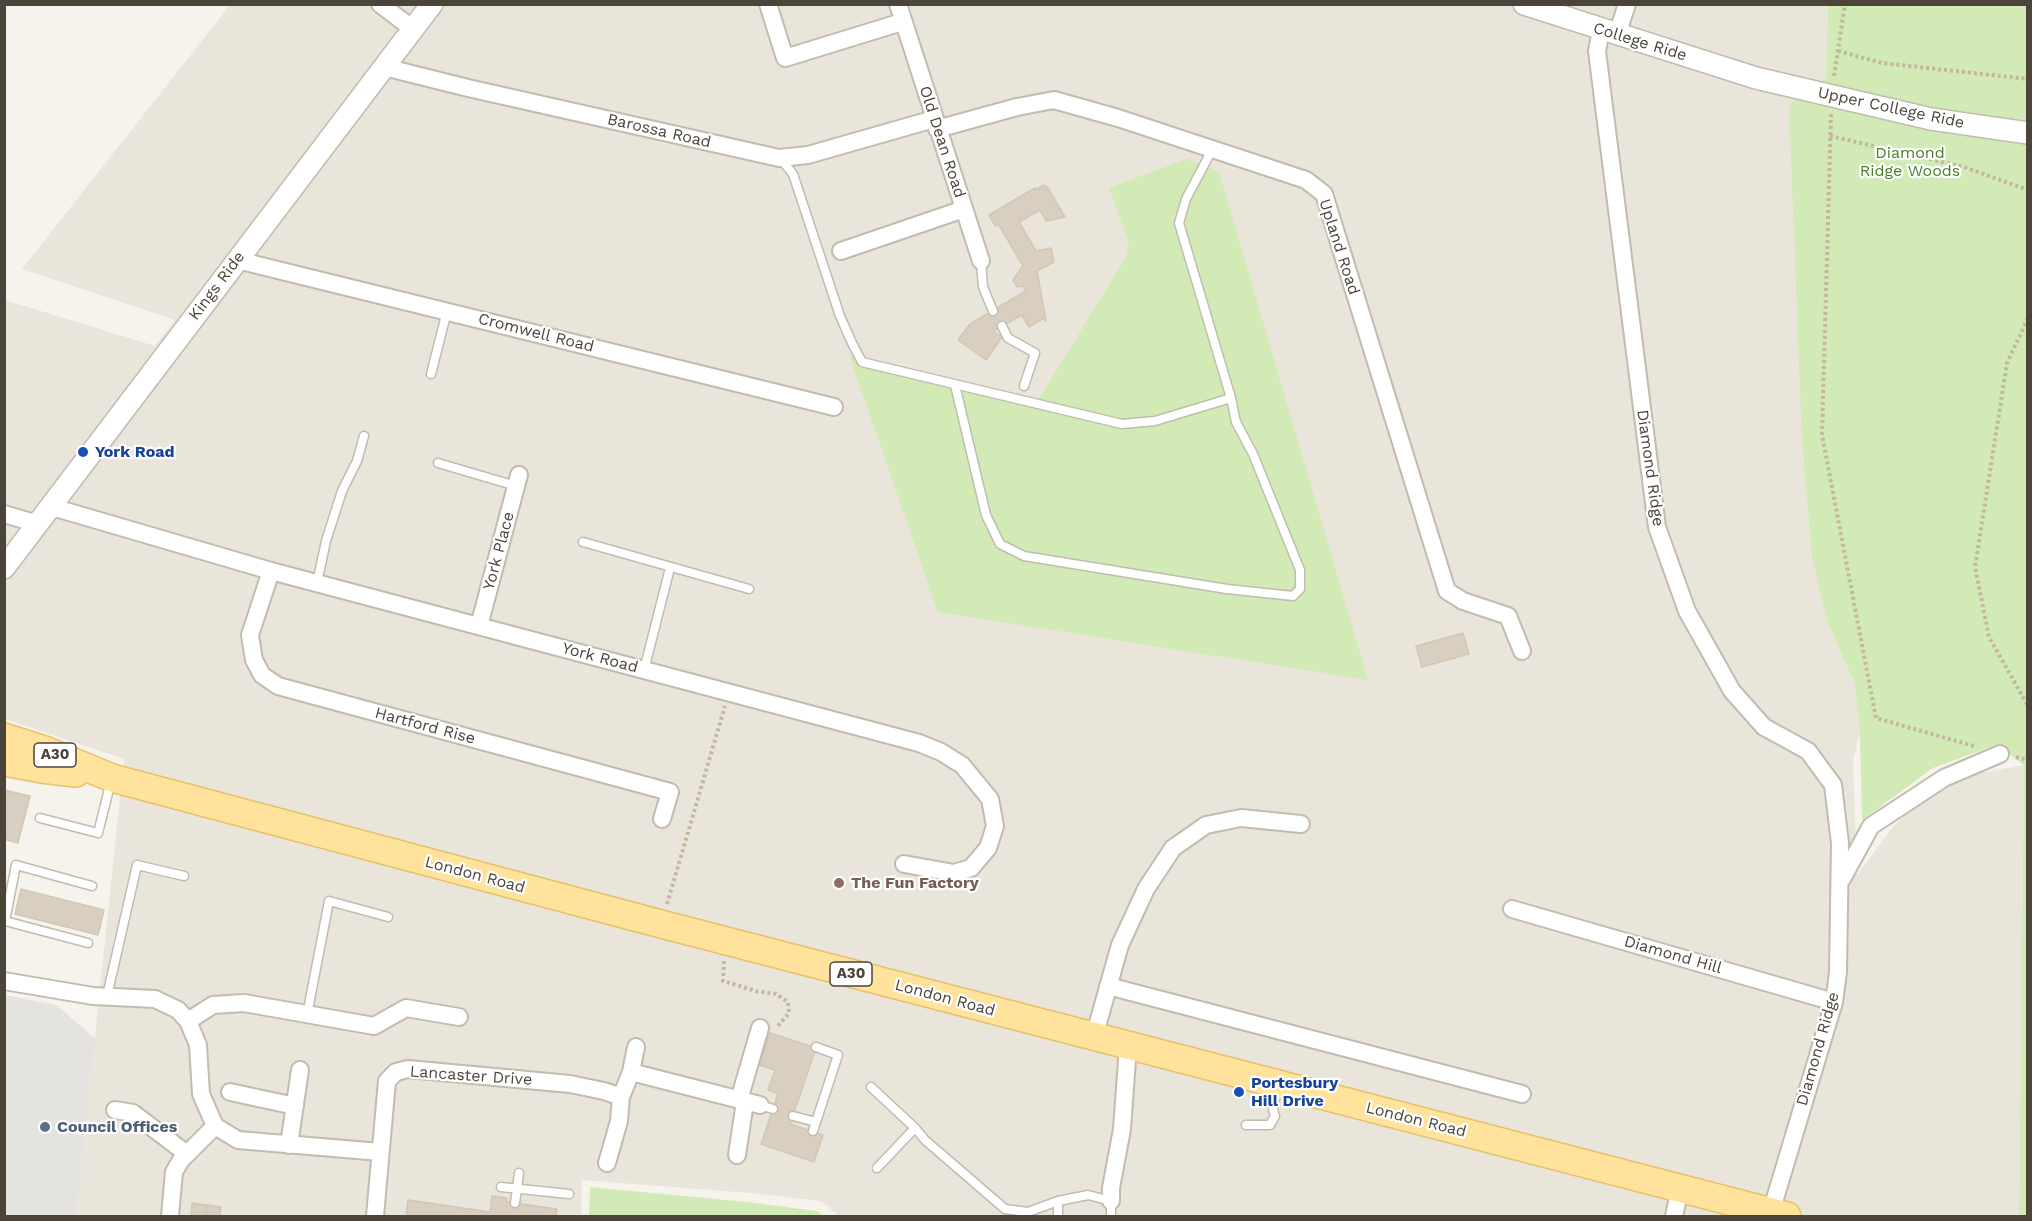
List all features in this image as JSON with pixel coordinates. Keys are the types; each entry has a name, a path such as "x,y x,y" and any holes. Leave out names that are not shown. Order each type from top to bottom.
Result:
{"main road":[{"name":"London Road","path":"4,737 45,750 108,777"},
{"name":"London Road","path":"4,762 108,777 661,924 1779,1214"}],"street":[{"path":"380,4 413,29"},
{"name":"Kings Ride","path":"4,568 432,4"},
{"path":"768,4 785,58 902,22"},
{"name":"Old Dean Road","path":"898,4 981,261"},
{"name":"College Ride","path":"1524,4 1756,78"},
{"name":"Diamond Ridge","path":"1627,4 1597,51 1657,527 1687,611 1732,691 1764,727 1808,750 1833,785 1840,843 1838,972 1834,1002 1779,1214"},
{"name":"Barossa Road","path":"384,66 468,88 779,158 808,155 935,124"},
{"name":"Upper College Ride","path":"1756,78 1931,119 2028,134"},
{"name":"Upland Road","path":"935,124 1054,100 1118,118 1306,180 1324,194 1448,591 1463,602 1508,616"},
{"path":"841,250 964,208"},
{"name":"Cromwell Road","path":"237,260 834,407"},
{"name":"York Place","path":"479,626 517,481"},
{"name":"York Road","path":"52,507 271,571 919,742 962,765 990,799 995,826 987,848 971,868 954,873 904,864"},
{"path":"4,514 38,524"},
{"name":"Hartford Rise","path":"271,571 250,635 254,660 262,675 278,686 670,792 662,819"},
{"path":"1504,598 1508,616 1522,651"},
{"name":"Diamond Ridge","path":"1840,882 1871,826 1944,778 2000,754"},
{"path":"1094,1037 1120,945 1146,890 1173,848 1206,825 1241,818 1301,824"},
{"name":"Diamond Hill","path":"1512,909 1834,1002"},
{"path":"4,981 66,992 155,999 177,1010 188,1021 198,1046 201,1095 215,1126 238,1140 380,1152"},
{"path":"1108,986 1521,1094"},
{"path":"188,1021 213,1005 244,1003 374,1026 406,1008 459,1017"},
{"path":"737,1155 754,1104 760,1028"},
{"path":"1111,1209 1111,1188 1122,1129 1128,1046"},
{"path":"607,1163 619,1121 621,1097 632,1072 636,1047"},
{"name":"Lancaster Drive","path":"375,1216 387,1081 396,1072 408,1069 570,1084 621,1097"},
{"path":"289,1145 300,1070"},
{"path":"632,1072 754,1104"},
{"path":"230,1092 295,1106"},
{"path":"115,1110 133,1113 187,1154"},
{"path":"170,1216 174,1172 187,1154 215,1126"},
{"path":"1674,1216 1680,1190"}],"lane":[{"path":"955,385 987,515 1000,544 1010,550 1024,556 1227,589 1293,596 1300,590 1300,570 1253,454 1236,422 1231,398 1179,224 1186,199 1212,150"},
{"path":"779,158 793,174 840,316 862,362 1122,424 1155,421 1231,398"},
{"path":"981,261 984,287 993,311"},
{"path":"431,374 447,311"},
{"path":"1002,327 1008,338 1035,352 1024,386"},
{"path":"317,583 326,541 342,491 357,461 364,436"},
{"path":"438,463 517,481"},
{"path":"583,542 749,589"},
{"path":"644,670 670,568"},
{"path":"40,818 98,833 108,777"},
{"path":"4,862 92,886"},
{"path":"15,865 5,921 88,943"},
{"path":"107,996 137,866 184,876"},
{"path":"307,1015 330,901 388,917"},
{"path":"793,1116 814,1127 838,1055 816,1047"},
{"path":"1246,1125 1270,1125 1275,1116 1273,1109 1277,1085"},
{"path":"872,1087 925,1140 1005,1209 1028,1212 1058,1201 1088,1195 1111,1209"},
{"path":"877,1168 915,1128"},
{"path":"515,1203 519,1173"},
{"path":"501,1187 569,1194"},
{"path":"1058,1201 1058,1216"}],"path":[{"path":"1845,4 1831,96 1822,435 1876,718 2000,754 2028,759"},
{"path":"1838,51 1882,63 2028,79"},
{"path":"1830,136 1964,167 2028,190"},
{"path":"2028,318 2007,363 1975,567 1989,637 2028,706"},
{"path":"661,924 729,693"},
{"path":"724,957 723,981 756,991 776,994 788,1002 789,1013 775,1029 760,1028"}],"shaded area":[{"path":"230,5 1828,5 1826,78 1802,442 1812,559 1827,620 1855,685 1860,733 1853,760 1857,875 1893,827 1913,807 1951,782 1980,773 2024,765 2019,1216 839,1216 821,1201 582,1180 581,1216 76,1216 124,759 5,719 5,300 155,346 175,320 22,269"},
{"name":"Council Offices","path":"5,995 56,1005 95,1038 76,1216 5,1216"}],"green space":[{"name":"Diamond Ridge Woods","path":"1828,5 2027,5 2027,1216 2019,1216 2024,766 1998,744 1933,768 1862,820 1860,733 1855,685 1827,620 1812,559 1802,442 1789,105 1826,78"},
{"path":"1186,159 1219,172 1368,680 938,612 849,355 1039,399 1126,257 1129,243 1109,188"},
{"path":"590,1187 747,1202 817,1211 824,1216 589,1216"}],"building":[{"path":"1044,185 1065,217 1046,221 1040,210 1019,222 1036,251 1051,248 1054,262 1037,271 1046,321 1044,318 1029,327 1022,315 993,331 1002,337 986,360 958,340 970,324 1026,291 1023,286 1017,287 1013,280 1023,266 999,225 995,226 989,215"},
{"path":"1463,633 1469,654 1422,667 1416,646"},
{"path":"4,790 30,796 18,843 4,839"},
{"path":"21,889 104,910 98,935 15,914"},
{"path":"770,1033 816,1048 790,1124 823,1135 814,1162 761,1144 778,1094 768,1090 775,1070 759,1065"},
{"path":"492,1196 507,1198 507,1202 557,1209 556,1216 406,1216 408,1200 490,1212"},
{"path":"192,1203 207,1205 206,1216 191,1216"},
{"path":"207,1205 221,1207 220,1216 206,1216"}],"place":[{"name":"York Road","path":"83,452"},
{"name":"The Fun Factory","path":"839,883"},
{"name":"Portesbury Hill Drive","path":"1239,1092"},
{"name":"Council Offices","path":"45,1127"}]}
